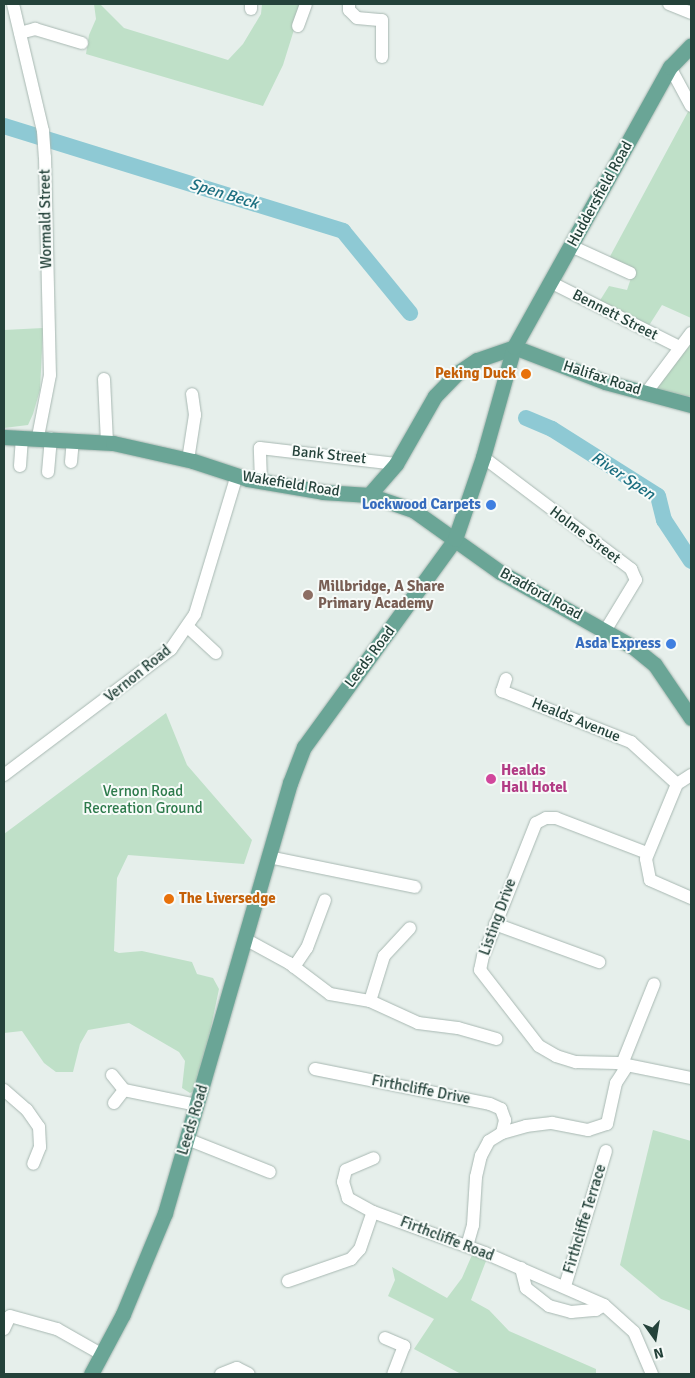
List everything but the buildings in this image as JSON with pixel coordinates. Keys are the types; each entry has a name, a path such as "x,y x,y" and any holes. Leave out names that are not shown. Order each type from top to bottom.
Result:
{"main road":[{"name":"Huddersfield Road","path":"514,347 572,246 670,66 691,45"},
{"name":"Halifax Road","path":"514,347 605,382 691,405"},
{"name":"Leeds Road","path":"92,1374 103,1355 165,1213 269,857 304,747 455,539 482,457 514,347"},
{"path":"369,495 396,464 434,396 456,374 477,360 514,347"},
{"name":"Wakefield Road","path":"4,437 45,437 107,443 188,460 261,482 324,492 369,495"},
{"name":"Bradford Road","path":"369,495 413,510 500,572 605,631 655,665 691,718"}],"street":[{"name":"Wormald Street","path":"13,4 43,131 45,157 50,375 45,437 48,472"},
{"path":"298,26 306,4"},
{"path":"349,4 349,10 357,18 382,20 382,57"},
{"path":"669,4 691,13"},
{"path":"20,33 35,29 82,43"},
{"path":"670,66 690,101"},
{"path":"572,246 630,273"},
{"name":"Bennett Street","path":"550,282 680,347"},
{"path":"646,393 691,333"},
{"path":"104,379 107,443"},
{"path":"188,460 194,415 192,394"},
{"path":"20,466 22,437"},
{"path":"71,462 73,440"},
{"name":"Bank Street","path":"261,482 260,448 396,464"},
{"name":"Holme Street","path":"482,457 631,569 636,580 605,631"},
{"name":"Vernon Road","path":"4,775 170,651 188,627 236,475"},
{"path":"188,627 216,653"},
{"name":"Healds Avenue","path":"506,679 502,691 632,742 677,784"},
{"path":"691,775 677,784 675,796 646,853 646,872 650,880 691,898"},
{"name":"Listing Drive","path":"646,853 556,818 546,818 536,823 530,833 495,924 480,970 539,1046 556,1056 576,1062 624,1065 691,1078"},
{"path":"269,857 414,887"},
{"path":"294,967 307,948 325,900"},
{"path":"495,924 599,962"},
{"path":"370,1001 384,956 410,928"},
{"path":"245,939 294,967 330,994 370,1001 418,1023 458,1028 496,1039"},
{"path":"467,1246 473,1225 481,1156 489,1141 502,1133 552,1123 588,1130 607,1124 616,1083 654,984"},
{"name":"Firthcliffe Drive","path":"315,1070 490,1104 502,1108 505,1120 502,1133"},
{"path":"112,1075 124,1090 197,1105"},
{"path":"4,1090 27,1110 39,1127 40,1147 33,1164"},
{"path":"114,1103 124,1090"},
{"path":"187,1139 270,1172"},
{"name":"Firthcliffe Terrace","path":"565,1286 606,1151"},
{"name":"Firthcliffe Road","path":"374,1158 346,1170 343,1182 348,1198 373,1212 467,1246 565,1286 604,1305 634,1332 652,1374"},
{"path":"288,1281 351,1259 360,1249 373,1212"},
{"path":"521,1268 526,1288 549,1306 571,1312 596,1310 604,1305"},
{"path":"4,1329 10,1316 57,1329 103,1355"},
{"path":"385,1338 404,1346 393,1374"},
{"path":"221,1374 237,1368 249,1374"}],"green space":[{"path":"94,4 100,4 124,28 228,60 243,44 261,14 262,4 302,4 283,65 263,106 86,54 89,35 96,19"},
{"path":"690,108 691,318 662,305 648,327 599,302 609,286 627,290 632,275 607,262"},
{"path":"43,328 40,390 33,414 28,425 4,428 4,330"},
{"path":"691,337 691,396 680,399 651,393"},
{"name":"Vernon Road Recreation Ground","path":"166,713 187,765 252,840 244,864 128,855 117,878 114,951 119,953 142,951 192,962 197,974 213,978 219,989 198,1089 190,1093 182,1088 185,1061 179,1052 129,1023 88,1030 80,1044 73,1072 56,1072 44,1063 22,1031 4,1033 4,834"},
{"path":"653,1130 691,1141 691,1311 661,1299 620,1265"},
{"path":"472,1255 486,1261 471,1300 489,1310 509,1331 596,1369 596,1374 461,1374 414,1349 434,1319 388,1296 395,1280 392,1267 447,1298 462,1278"}],"waterway":[{"name":"Spen Beck","path":"4,126 343,231 410,313"},
{"name":"River Spen","path":"526,418 552,429 658,496 664,520 691,561"}],"place":[{"name":"Peking Duck","path":"526,374"},
{"name":"Lockwood Carpets","path":"491,505"},
{"name":"Millbridge, A Share Primary Academy","path":"308,595"},
{"name":"Asda Express","path":"671,644"},
{"name":"Healds Hall Hotel","path":"491,779"},
{"name":"The Liversedge","path":"169,899"}]}
